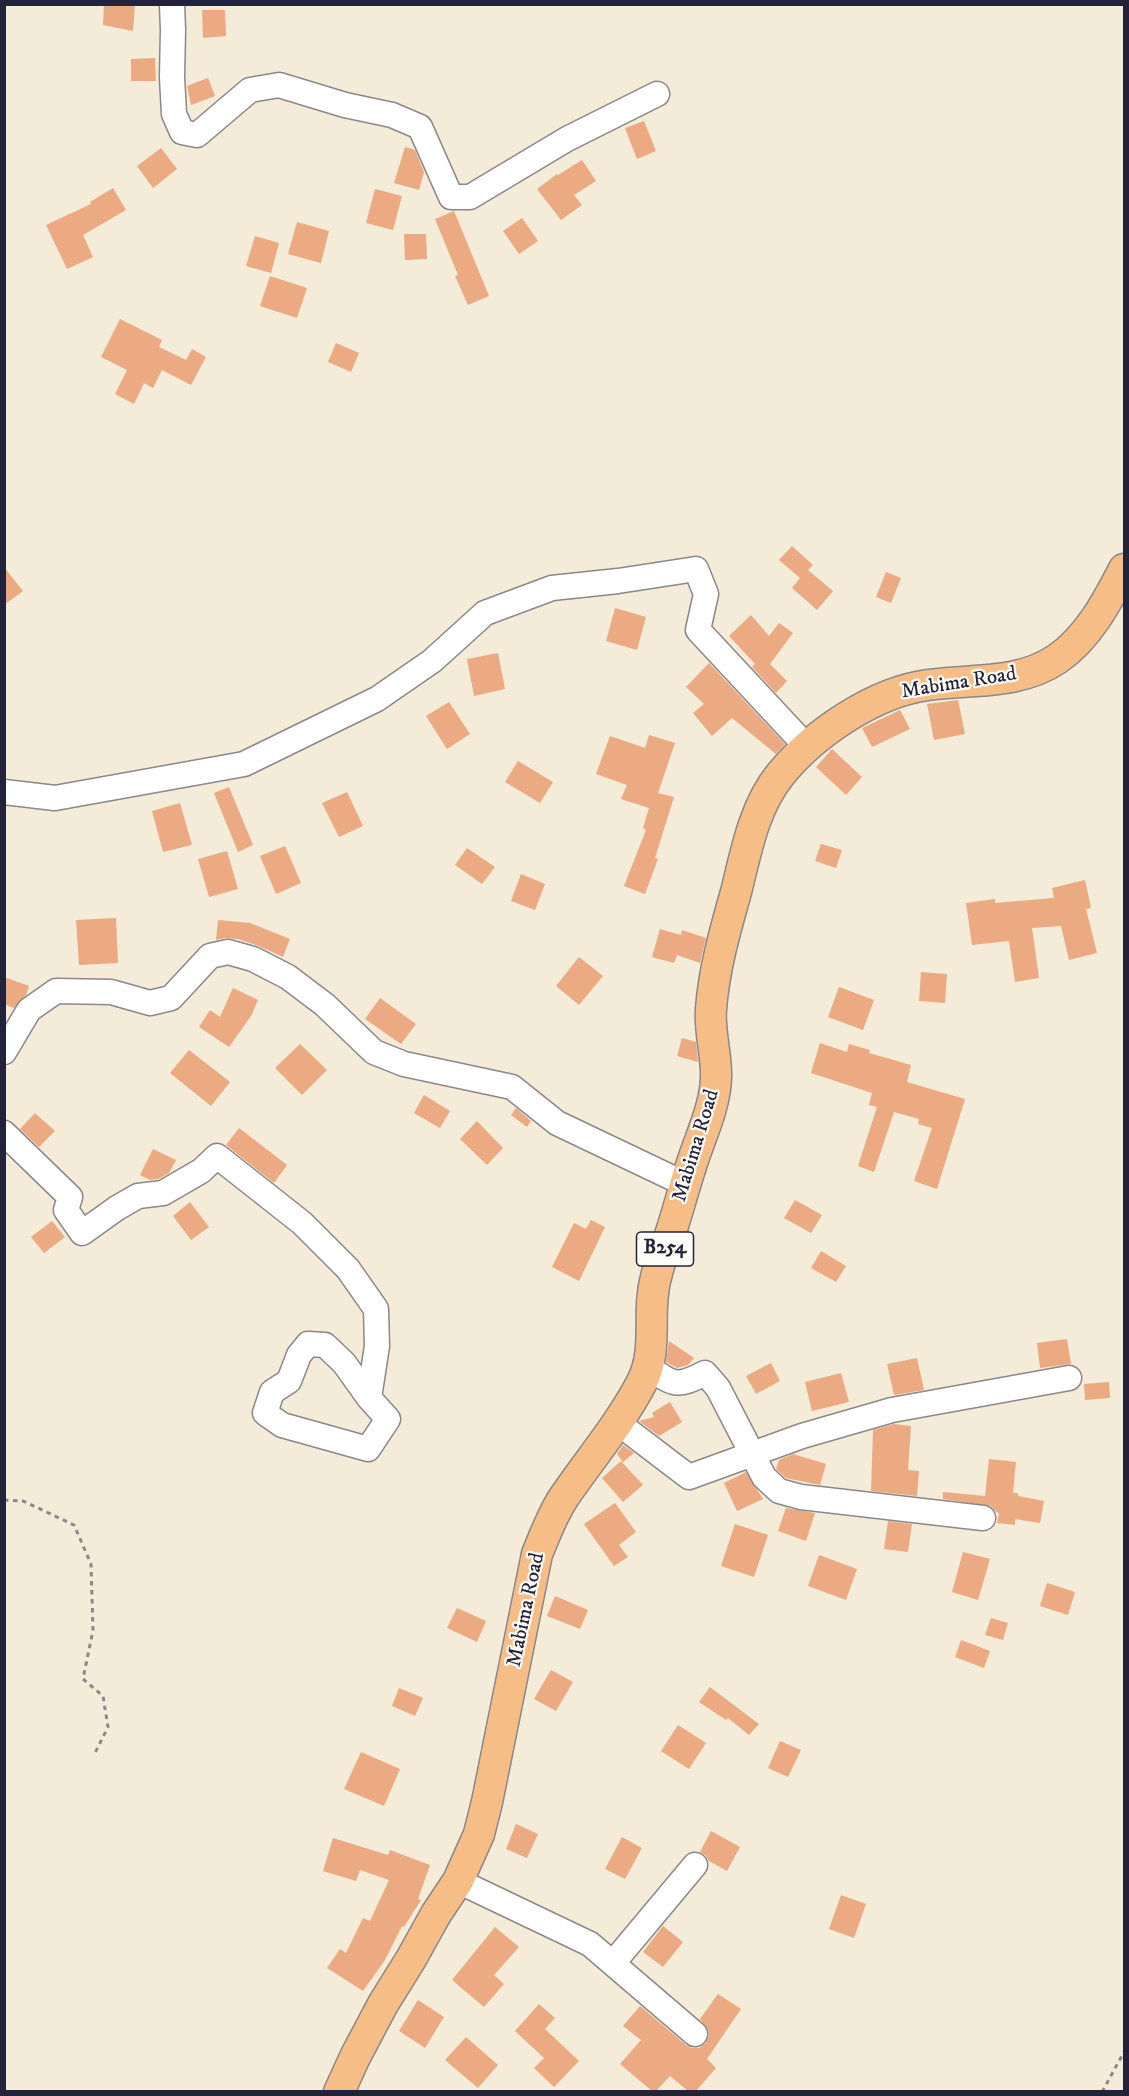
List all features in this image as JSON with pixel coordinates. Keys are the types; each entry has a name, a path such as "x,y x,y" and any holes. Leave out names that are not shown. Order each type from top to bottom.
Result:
{"main road":[{"name":"Mabima Road","path":"339,2091 383,2004 458,1881 479,1833 488,1802 537,1554 548,1527 563,1499 618,1423 643,1381 648,1367 653,1336 650,1308 655,1278 711,1109 717,1078 710,1012 717,962 754,825 766,797 779,776 806,746 826,730 856,712 902,690 927,685 1013,677 1037,670 1055,661 1074,647 1090,627 1125,569"}],"street":[{"path":"172,4 174,114 182,132 197,135 250,90 279,85 345,105 392,115 420,127 451,197 470,196 567,139 657,94"},
{"path":"4,792 56,798 244,764 377,699 432,661 485,614 552,588 696,569 706,594 698,630 806,746"},
{"path":"4,1052 30,1010 56,991 111,992 150,1003 171,998 210,956 228,952 253,959 288,977 325,1005 374,1052 404,1064 512,1088 557,1123 686,1184"},
{"path":"4,1133 70,1197 66,1210 82,1233 138,1196 163,1193 201,1171 217,1156 302,1223 348,1269 376,1309 377,1346 369,1398"},
{"path":"308,1344 325,1345 344,1363 369,1398 388,1419 368,1449 282,1425 265,1413 272,1392 289,1381 299,1355 308,1344"},
{"path":"648,1367 671,1383 687,1382 705,1373 718,1388 764,1477 779,1491 801,1497 983,1518"},
{"path":"618,1423 689,1477 802,1436 892,1410 1069,1378"},
{"path":"613,1963 695,1865"},
{"path":"458,1881 590,1944 695,2034"}],"path":[{"path":"4,1500 23,1501 74,1525 91,1564 93,1630 83,1679 103,1696 108,1728 94,1755"},
{"path":"1102,2091 1125,2052"}],"building":[{"path":"104,4 135,4 133,31 103,25"},
{"path":"202,10 225,10 226,36 203,38"},
{"path":"155,58 156,81 131,81 131,59"},
{"path":"208,78 215,96 191,105 187,86"},
{"path":"644,121 656,151 637,159 625,128"},
{"path":"405,147 415,150 424,172 419,190 394,183"},
{"path":"161,148 177,169 153,188 137,166"},
{"path":"582,160 596,181 574,195 582,205 561,220 537,189"},
{"path":"113,188 126,210 83,235 93,257 67,269 46,225 91,204 90,202"},
{"path":"375,189 402,196 393,230 366,223"},
{"path":"454,211 489,296 468,305 435,219"},
{"path":"522,218 538,241 519,254 503,231"},
{"path":"297,222 329,231 321,263 288,254"},
{"path":"404,234 426,234 427,259 405,260"},
{"path":"255,236 279,243 271,273 246,266"},
{"path":"270,276 307,288 297,318 260,306"},
{"path":"120,319 162,340 159,347 186,360 192,349 206,357 191,385 162,370 153,388 144,383 134,404 115,394 127,370 101,357"},
{"path":"336,343 359,353 351,372 328,362"},
{"path":"792,546 813,565 808,570 833,591 817,610 792,588 800,578 779,560"},
{"path":"4,567 23,591 4,605"},
{"path":"886,572 901,578 891,603 876,597"},
{"path":"615,608 646,617 637,650 606,641"},
{"path":"751,615 769,636 779,623 793,633 770,664 787,681 776,693 752,667 755,664 729,636"},
{"path":"498,653 505,689 474,696 467,659"},
{"path":"709,663 785,744 776,754 732,718 712,736 693,713 704,704 686,687"},
{"path":"958,700 965,734 934,740 927,704"},
{"path":"449,702 470,734 447,749 426,716"},
{"path":"900,710 910,729 872,747 862,728"},
{"path":"649,735 675,743 658,793 674,797 655,858 658,859 645,894 624,886 646,830 643,828 649,808 621,799 627,785 596,774 610,736 645,748"},
{"path":"832,749 862,777 846,795 816,767"},
{"path":"518,761 553,782 540,803 505,782"},
{"path":"229,787 253,845 238,852 214,793"},
{"path":"347,792 363,826 339,837 322,803"},
{"path":"180,803 192,845 163,852 152,811"},
{"path":"821,844 842,850 836,868 815,861"},
{"path":"285,846 301,883 276,894 260,856"},
{"path":"467,848 495,867 482,884 455,865"},
{"path":"227,851 238,889 209,897 198,859"},
{"path":"521,874 545,884 535,910 511,901"},
{"path":"1085,880 1091,908 1086,909 1097,953 1069,960 1061,926 1032,928 1039,978 1015,982 1009,941 972,945 966,903 995,899 995,903 1054,898 1052,888"},
{"path":"116,918 118,963 79,965 76,920"},
{"path":"218,920 250,923 290,939 283,957 238,939 216,940"},
{"path":"660,929 681,935 682,930 706,938 700,963 677,955 674,963 652,957"},
{"path":"579,957 603,976 579,1005 556,986"},
{"path":"921,972 947,974 945,1003 919,1001"},
{"path":"4,977 29,986 26,995 14,1008 4,1004"},
{"path":"839,987 874,1000 863,1030 828,1017"},
{"path":"233,988 258,1000 251,1016 229,1047 199,1027 210,1010 220,1017"},
{"path":"380,998 416,1024 401,1044 365,1019"},
{"path":"682,1038 696,1042 698,1062 677,1056"},
{"path":"820,1043 847,1052 849,1044 870,1050 869,1053 911,1065 907,1082 965,1099 937,1189 914,1181 932,1128 918,1124 919,1119 894,1112 874,1172 858,1166 877,1107 869,1105 872,1093 811,1073"},
{"path":"300,1044 327,1070 302,1095 275,1068"},
{"path":"189,1050 230,1082 211,1106 170,1073"},
{"path":"424,1095 450,1111 440,1128 414,1113"},
{"path":"516,1108 531,1121 527,1127 511,1115"},
{"path":"35,1113 55,1131 39,1147 20,1129"},
{"path":"477,1121 503,1148 487,1165 460,1139"},
{"path":"239,1128 287,1165 274,1183 226,1145"},
{"path":"153,1149 176,1160 169,1173 158,1179 150,1180 140,1175"},
{"path":"795,1200 822,1215 811,1233 784,1218"},
{"path":"190,1202 209,1227 191,1240 173,1216"},
{"path":"591,1220 605,1227 579,1281 552,1267 574,1223 586,1229"},
{"path":"52,1221 65,1237 44,1253 31,1237"},
{"path":"821,1251 846,1266 836,1282 811,1268"},
{"path":"1067,1339 1071,1364 1040,1368 1037,1343"},
{"path":"669,1341 694,1358 688,1365 677,1368 666,1362"},
{"path":"917,1358 924,1390 894,1395 887,1364"},
{"path":"771,1363 780,1381 756,1394 746,1376"},
{"path":"841,1373 849,1402 812,1411 805,1382"},
{"path":"1109,1382 1110,1398 1085,1400 1084,1384"},
{"path":"670,1402 682,1422 659,1436 639,1421 654,1417 652,1413"},
{"path":"894,1424 911,1426 908,1470 919,1471 917,1496 871,1491 873,1430"},
{"path":"623,1445 634,1453 623,1462 617,1454"},
{"path":"793,1454 826,1464 820,1485 786,1478 776,1469 779,1460"},
{"path":"989,1459 1016,1462 1013,1493 1044,1501 1040,1523 1015,1519 1015,1525 997,1523 999,1513 991,1506 943,1499 943,1492 985,1496"},
{"path":"621,1461 643,1485 623,1502 602,1478"},
{"path":"746,1472 763,1499 737,1511 724,1483"},
{"path":"615,1503 636,1532 619,1545 628,1557 614,1566 584,1524"},
{"path":"786,1508 815,1513 806,1541 778,1531"},
{"path":"888,1521 912,1524 908,1552 884,1549"},
{"path":"735,1524 768,1535 754,1577 721,1566"},
{"path":"963,1552 990,1559 978,1600 952,1592"},
{"path":"819,1555 857,1569 846,1600 808,1586"},
{"path":"1047,1583 1075,1592 1068,1615 1040,1606"},
{"path":"555,1596 588,1610 580,1629 547,1616"},
{"path":"457,1608 486,1621 477,1642 447,1628"},
{"path":"991,1618 1008,1623 1003,1640 985,1635"},
{"path":"961,1640 990,1651 984,1668 955,1657"},
{"path":"551,1670 573,1682 556,1711 534,1699"},
{"path":"710,1687 759,1724 749,1735 728,1718 726,1720 699,1702"},
{"path":"399,1688 423,1698 415,1716 392,1706"},
{"path":"678,1725 706,1743 689,1769 661,1751"},
{"path":"780,1741 801,1750 788,1777 768,1768"},
{"path":"361,1752 400,1769 384,1806 344,1789"},
{"path":"516,1824 538,1834 527,1858 506,1849"},
{"path":"711,1831 740,1847 727,1871 709,1861 700,1852"},
{"path":"622,1837 642,1848 625,1879 605,1869"},
{"path":"333,1838 388,1855 390,1850 430,1865 418,1899 421,1900 404,1927 402,1926 385,1960 363,1991 327,1968 340,1949 346,1953 363,1918 370,1921 389,1880 360,1870 356,1881 323,1871"},
{"path":"841,1895 866,1904 854,1938 829,1929"},
{"path":"663,1926 683,1942 663,1967 643,1952"},
{"path":"495,1927 519,1947 494,1975 504,1984 484,2007 452,1980"},
{"path":"718,1994 741,2009 707,2059 716,2068 696,2091 688,2091 670,2076 656,2091 652,2091 620,2064 641,2040 623,2026 640,2006 686,2045 699,2048 706,2043 709,2036 708,2029 700,2019"},
{"path":"418,2000 444,2017 425,2048 399,2031"},
{"path":"539,2004 555,2018 545,2029 579,2061 554,2087 534,2068 544,2058 515,2031"},
{"path":"466,2037 498,2065 478,2088 445,2060"}]}
